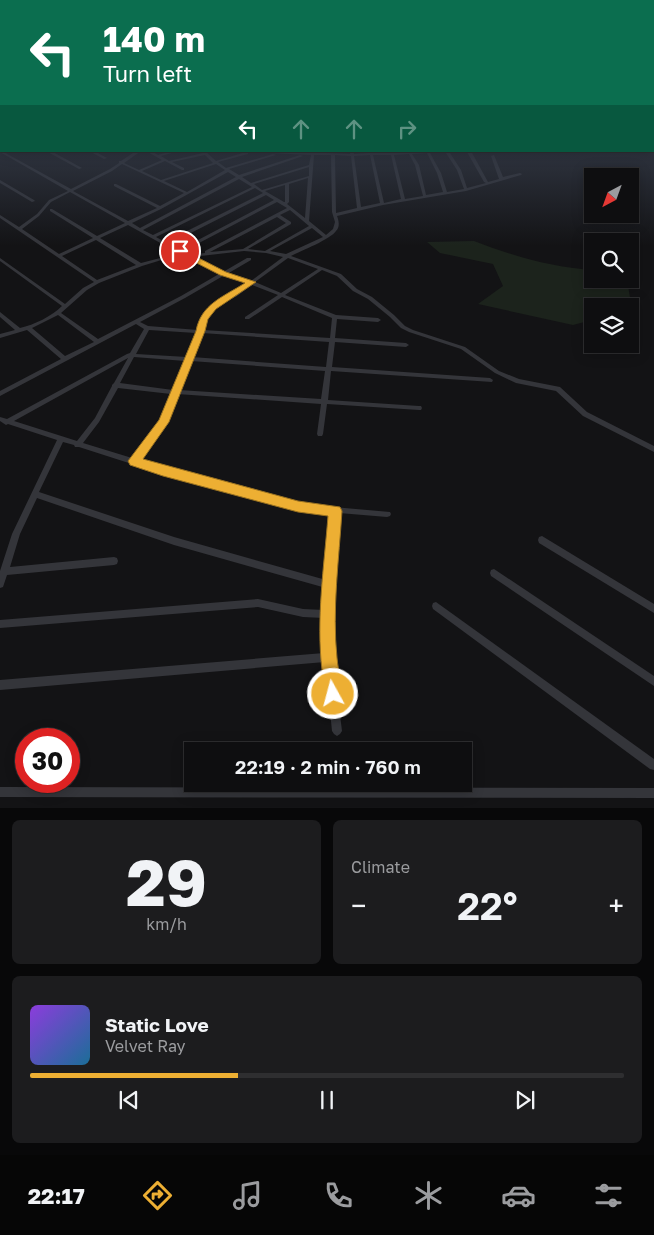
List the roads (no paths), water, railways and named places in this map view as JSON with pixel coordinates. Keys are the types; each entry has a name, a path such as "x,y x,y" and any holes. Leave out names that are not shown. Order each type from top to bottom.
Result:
{"street":[{"path":"36,171 130,222 187,256 223,274 252,282 335,317 378,320"},
{"path":"20,229 38,215 50,201 73,191 106,171"},
{"path":"139,171 186,193"},
{"path":"160,181 191,171"},
{"path":"59,256 160,208 225,171"},
{"path":"227,171 290,208 326,237"},
{"path":"141,229 238,177 256,171"},
{"path":"250,184 293,171"},
{"path":"307,222 311,171"},
{"path":"134,461 164,422 200,331 203,318 213,307 252,282 287,256 326,237 335,230 337,222 335,215 334,171"},
{"path":"354,171 359,208"},
{"path":"375,171 382,204"},
{"path":"397,171 404,200"},
{"path":"418,171 424,195"},
{"path":"438,171 445,192"},
{"path":"459,171 466,190"},
{"path":"479,171 486,182"},
{"path":"498,171 501,178"},
{"path":"335,215 359,208 424,195 466,190 486,182 520,174"},
{"path":"167,244 264,192 311,176"},
{"path":"0,182 33,200"},
{"path":"284,204 287,202 288,196 287,184"},
{"path":"115,185 160,208"},
{"path":"154,236 255,187"},
{"path":"180,251 277,200"},
{"path":"204,254 290,208"},
{"path":"51,210 140,265"},
{"path":"244,250 290,223 277,215"},
{"path":"0,216 97,282"},
{"path":"266,252 312,226"},
{"path":"0,336 28,328 58,313 97,282 140,265 168,257 244,250 266,252 287,256 339,275 355,290 370,298 403,327 462,348 498,372 518,381 558,389 585,414 654,449"},
{"path":"0,394 136,322 249,258"},
{"path":"0,259 65,306"},
{"path":"247,318 321,268"},
{"path":"58,313 98,342"},
{"path":"0,314 19,330"},
{"path":"320,434 335,317"},
{"path":"136,322 147,328 406,345"},
{"path":"28,328 64,358 68,358"},
{"path":"77,445 97,420 147,328"},
{"path":"3,420 129,355 490,380"},
{"path":"115,385 175,392 419,408"},
{"path":"3,420 163,471 298,506 335,511 387,514"},
{"path":"0,584 16,534 61,439"},
{"path":"35,494 174,541 331,585"},
{"path":"335,511 328,614 328,657 337,731"},
{"path":"542,540 654,609"},
{"path":"4,571 114,562"},
{"path":"494,573 654,681"},
{"path":"0,624 258,603 303,613 328,614"},
{"path":"436,606 654,765"},
{"path":"0,685 328,657"},
{"path":"0,792 654,793"}]}
